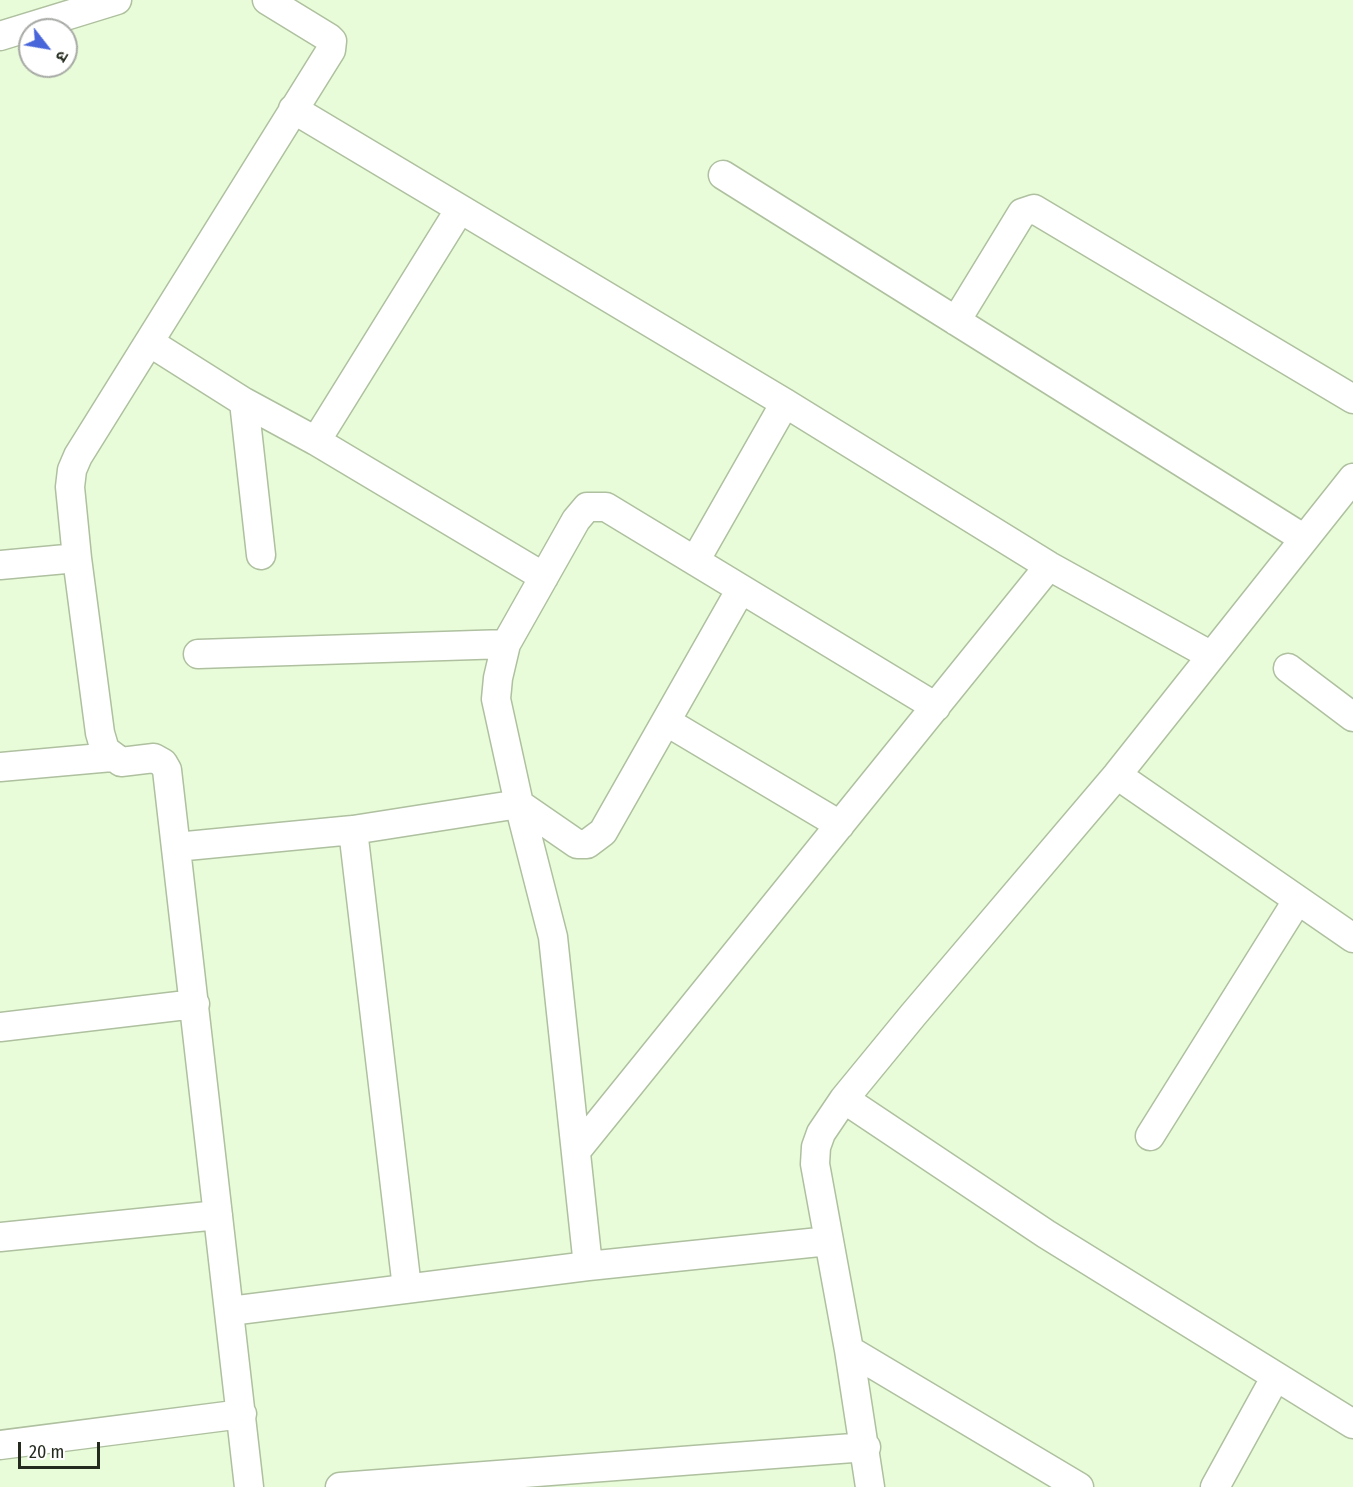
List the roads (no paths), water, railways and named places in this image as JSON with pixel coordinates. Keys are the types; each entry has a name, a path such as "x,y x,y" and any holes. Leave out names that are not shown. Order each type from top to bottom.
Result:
{"street":[{"path":"0,36 117,0"},
{"path":"249,1487 167,770 163,763 154,758 121,762 105,750 100,733 76,558 70,488 72,470 78,456 331,50 332,41 267,0"},
{"path":"293,109 785,403 1048,566 1210,655"},
{"path":"723,175 1303,538"},
{"path":"316,441 460,209"},
{"path":"956,321 1022,213 1027,209 1038,210 1353,399"},
{"path":"149,342 244,402 316,441 544,577"},
{"path":"244,402 261,555"},
{"path":"695,561 785,403"},
{"path":"870,1487 866,1447 815,1164 816,1147 821,1133 844,1100 1118,775 1210,655 1353,478"},
{"path":"588,1266 578,1150 553,937 519,804 496,699 506,644 581,513 587,507 594,505 606,507 936,706"},
{"path":"0,565 76,558"},
{"path":"578,1150 1048,566"},
{"path":"176,847 353,830 519,804 577,844 587,844 603,832 741,589"},
{"path":"198,654 506,644"},
{"path":"1288,668 1353,717"},
{"path":"667,722 840,825"},
{"path":"0,767 112,757"},
{"path":"1118,775 1353,938"},
{"path":"353,830 407,1288"},
{"path":"1150,1136 1297,901"},
{"path":"0,1027 195,1004"},
{"path":"844,1100 1046,1234 1275,1378 1353,1424"},
{"path":"0,1238 218,1215"},
{"path":"230,1311 588,1266 829,1241"},
{"path":"849,1350 1079,1487"},
{"path":"1215,1487 1275,1378"},
{"path":"0,1445 242,1414"},
{"path":"340,1487 866,1447"}]}
